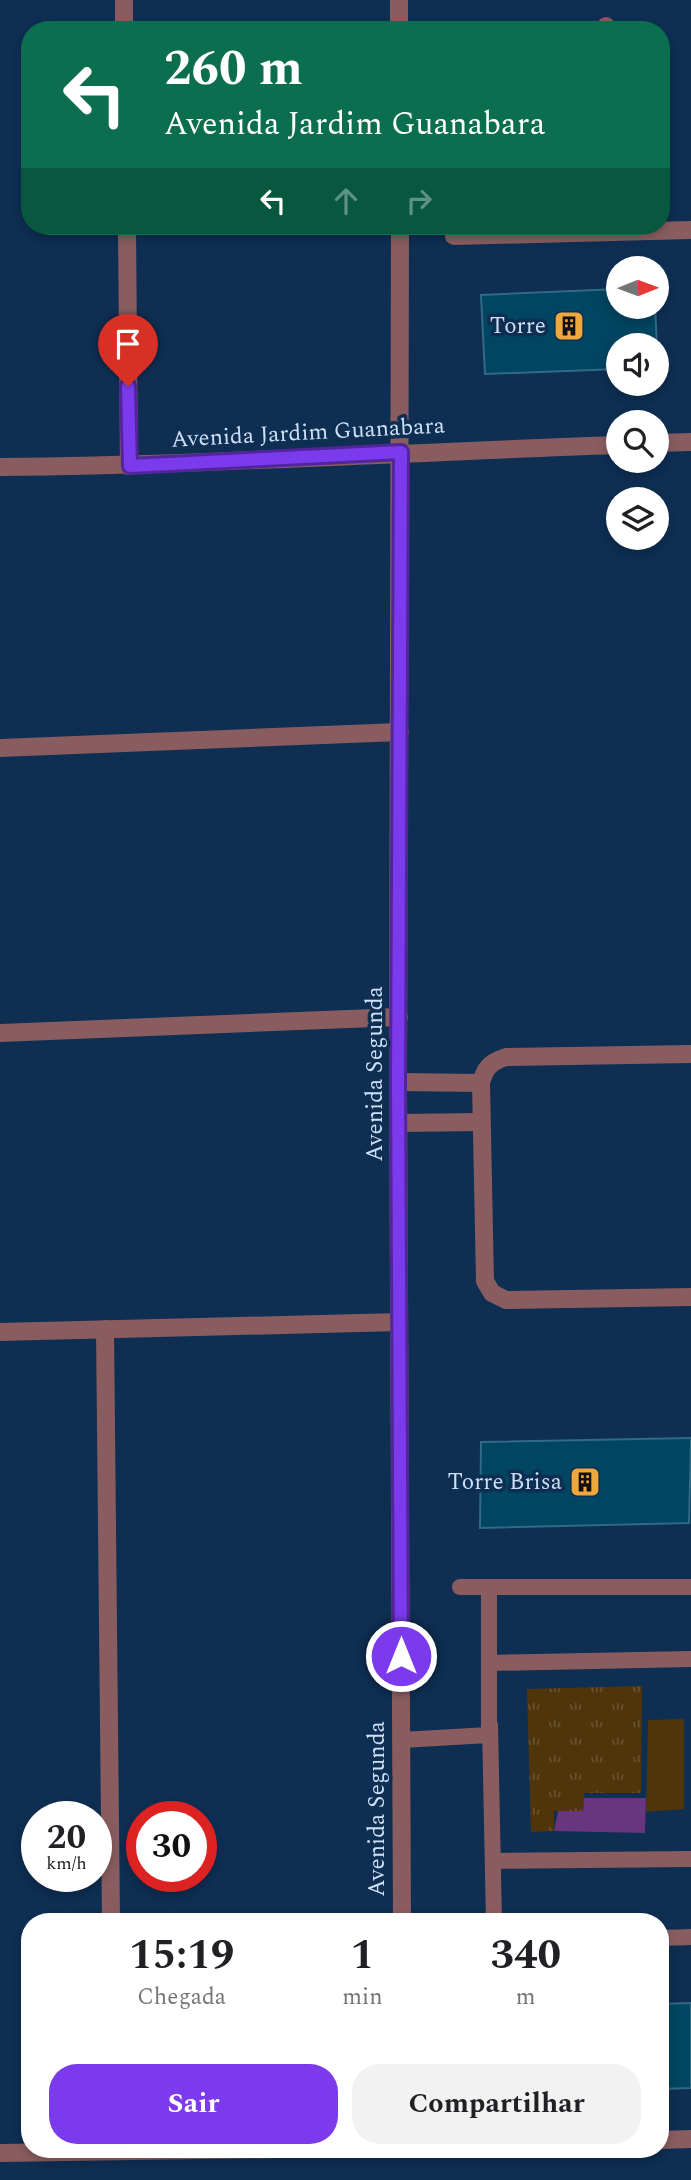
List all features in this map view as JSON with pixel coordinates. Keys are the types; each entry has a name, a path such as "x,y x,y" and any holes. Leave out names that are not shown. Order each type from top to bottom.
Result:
{"street":[{"path":"124,0 124,21"},
{"path":"399,0 399,21"},
{"path":"670,230 691,230"},
{"path":"127,235 130,466"},
{"name":"Avenida Segunda","path":"400,235 398,1322 402,1913"},
{"path":"454,236 463,235"},
{"path":"669,443 691,442"},
{"name":"Avenida Jardim Guanabara","path":"0,467 130,466 401,452 606,445"},
{"path":"0,748 400,733"},
{"path":"0,1033 399,1017"},
{"path":"691,1054 506,1057 491,1062 481,1083 485,1281 492,1293 506,1300 691,1297"},
{"path":"398,1082 481,1083"},
{"path":"399,1123 481,1122"},
{"path":"0,1332 398,1322"},
{"path":"105,1329 111,1913"},
{"path":"669,2140 691,2139"},
{"path":"0,2153 21,2153"}],"lane":[{"path":"460,1587 691,1587"},
{"path":"401,1740 489,1735 489,1587"},
{"path":"489,1663 691,1659"},
{"path":"489,1663 494,1913"},
{"path":"493,1861 691,1859"},
{"path":"669,1938 691,1937"}],"green space":[{"path":"642,1686 641,1793 584,1793 584,1811 554,1811 554,1831 531,1832 527,1689"},
{"path":"684,1719 684,1809 646,1812 648,1720"}],"shaded area":[{"path":"584,1798 646,1798 645,1833 554,1831 558,1811 583,1811"}],"building":[{"name":"Torre","path":"606,290 606,319 656,319 656,333 606,333 606,369 485,374 481,295"},
{"name":"Torre Brisa","path":"691,1438 689,1523 480,1528 481,1442"},
{"path":"691,2003 691,2088 669,2089 669,2004"}],"place":[{"name":"Torre","path":"569,326"},
{"name":"Torre Brisa","path":"585,1482"}],"route":[{"path":"128,386 130,466 401,452 398,1322 401,1656"}]}
